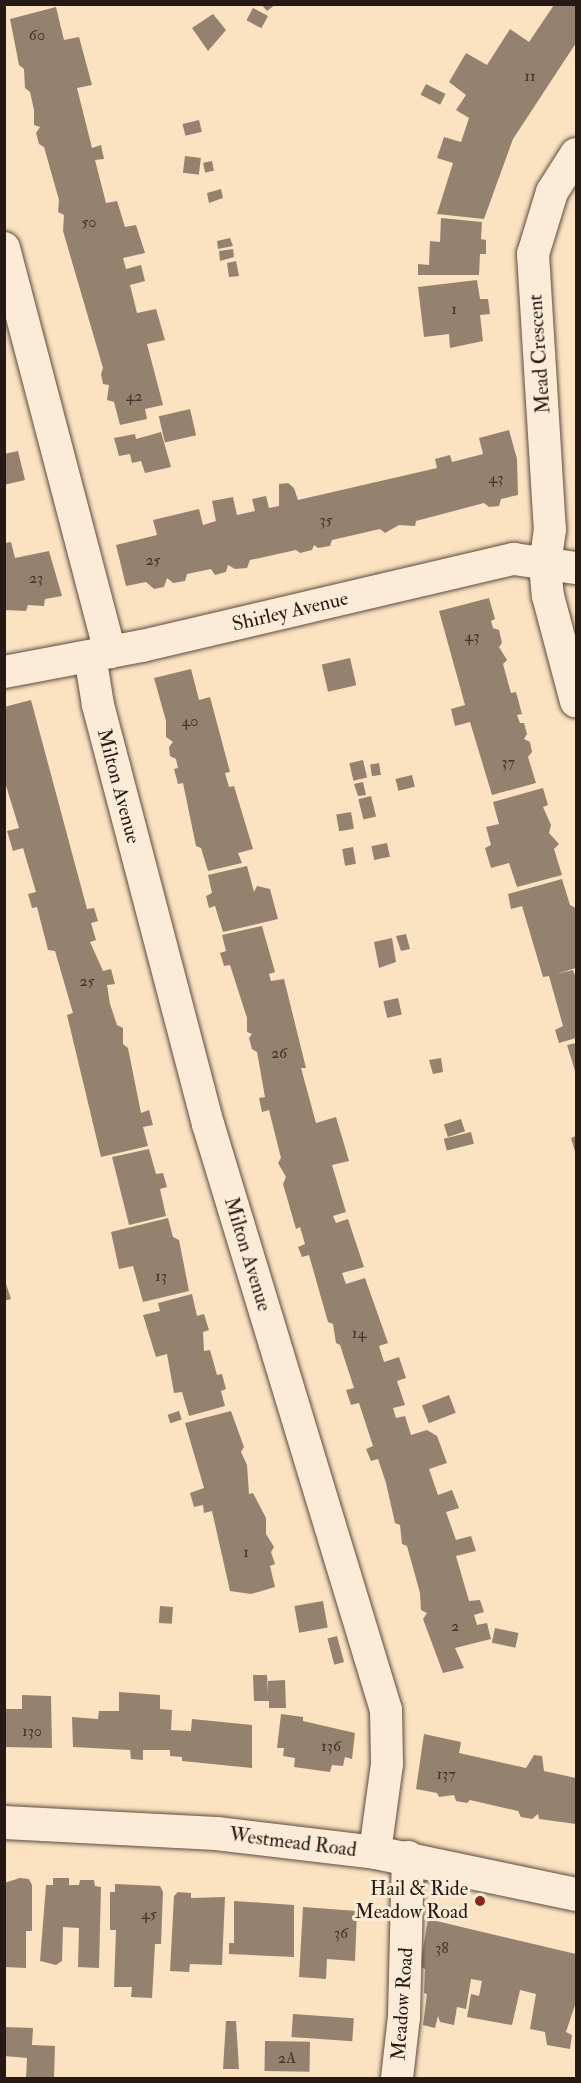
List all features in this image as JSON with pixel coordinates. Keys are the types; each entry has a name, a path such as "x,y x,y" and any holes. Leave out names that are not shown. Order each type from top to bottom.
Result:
{"street":[{"name":"Mead Crescent","path":"576,153 552,192 533,254 550,529 545,564 548,596 576,701"},
{"name":"Milton Avenue","path":"4,248 100,655 98,705 208,1124 386,1710 387,1764 375,1852"},
{"name":"Shirley Avenue","path":"4,672 51,660 100,655 514,559 576,568"},
{"name":"Westmead Road","path":"4,1822 216,1833 375,1852 408,1857 576,1894"},
{"name":"Meadow Road","path":"397,2079 404,2017 408,1857"}],"building":[{"path":"261,4 276,4 267,11"},
{"path":"554,5 576,5 576,43 513,139 484,219 437,214 453,163 437,158 444,137 461,142 469,118 456,110 466,95 449,82 466,53 487,65 510,29 529,42"},
{"path":"56,7 64,40 79,37 92,85 77,88 92,148 101,145 104,159 95,160 106,203 117,201 125,227 136,225 145,253 123,258 126,269 141,265 145,281 130,285 137,313 156,309 165,340 147,344 163,405 145,409 147,419 120,425 114,402 107,400 109,385 103,384 101,374 103,368 63,231 64,215 58,212 59,200 44,147 39,144 36,133 40,127 34,125 34,110 30,92 25,88 24,69 19,65 10,19"},
{"path":"253,8 268,16 261,28 246,20"},
{"path":"213,14 226,30 208,51 192,28"},
{"path":"426,84 446,94 440,105 421,95"},
{"path":"199,120 202,132 185,136 183,124"},
{"path":"185,156 201,158 199,175 183,173"},
{"path":"212,161 214,171 205,173 203,163"},
{"path":"221,189 223,198 209,203 207,193"},
{"path":"441,218 482,222 481,239 486,240 486,254 480,254 479,275 418,275 418,264 429,265 430,241 440,242"},
{"path":"230,238 233,246 218,249 217,241"},
{"path":"233,249 234,257 220,261 219,251"},
{"path":"236,261 239,276 229,277 227,263"},
{"path":"477,280 480,299 488,299 490,314 480,315 483,341 450,348 449,334 424,337 418,287"},
{"path":"190,409 196,435 165,443 159,416"},
{"path":"509,430 517,459 518,495 501,499 499,506 489,507 484,503 416,521 415,526 399,525 385,533 380,529 332,540 330,546 318,548 314,545 312,550 300,553 296,550 250,560 247,568 235,569 228,565 226,572 215,575 211,569 187,574 185,581 173,583 167,578 164,587 154,589 146,582 126,586 116,545 157,535 153,520 199,509 203,525 216,521 212,501 233,497 237,515 255,511 252,499 266,496 269,508 279,506 279,484 288,483 294,488 298,500 437,468 435,459 450,455 452,462 483,454 479,438"},
{"path":"161,432 171,467 145,473 141,461 132,463 130,454 119,456 114,438 135,434 136,439"},
{"path":"18,451 25,480 4,485 4,454"},
{"path":"11,542 15,558 49,551 62,596 45,599 44,606 28,605 26,611 4,610 4,543"},
{"path":"489,598 495,619 491,621 493,628 499,630 502,643 499,647 507,660 503,664 511,693 516,692 522,714 517,715 520,723 524,723 527,734 524,739 530,742 532,752 528,757 536,783 492,795 470,722 455,726 451,709 465,705 439,611"},
{"path":"350,658 356,685 328,692 322,665"},
{"path":"191,669 199,700 210,697 230,772 225,773 229,787 234,786 253,849 238,853 242,863 208,871 201,848 196,846 183,783 178,784 174,769 178,768 176,759 170,756 169,747 173,742 166,737 166,721 154,678"},
{"path":"31,700 87,909 94,908 98,921 91,923 96,940 90,942 103,971 111,969 115,984 107,985 110,1004 117,1025 123,1028 123,1044 128,1048 141,1113 149,1110 153,1125 143,1127 148,1146 101,1157 67,1015 73,1013 55,951 48,950 37,907 32,908 28,894 36,892 23,848 13,851 7,831 19,828 4,779 4,707"},
{"path":"363,760 367,778 353,781 349,763"},
{"path":"379,763 381,775 372,776 370,764"},
{"path":"412,775 415,787 398,791 396,779"},
{"path":"363,782 366,795 358,796 354,784"},
{"path":"543,788 548,805 543,807 551,825 549,833 559,844 554,849 562,875 517,887 509,863 491,868 485,848 491,845 486,827 499,824 493,802"},
{"path":"371,796 376,816 363,820 358,799"},
{"path":"351,812 354,829 339,831 336,815"},
{"path":"387,843 390,857 374,860 371,846"},
{"path":"353,847 356,864 345,866 342,849"},
{"path":"247,866 254,892 257,886 270,889 278,919 223,932 215,906 209,908 206,896 212,893 208,875"},
{"path":"562,879 570,905 576,908 576,968 556,974 573,970 576,978 576,1038 559,1043 555,1030 563,1026 549,976 543,977 522,906 511,909 508,894"},
{"path":"262,926 275,972 269,974 271,981 284,979 306,1068 301,1068 316,1123 336,1117 349,1161 332,1165 346,1212 333,1216 336,1223 348,1219 364,1267 342,1273 346,1284 365,1278 388,1343 379,1346 384,1362 399,1357 406,1378 397,1381 405,1405 393,1408 396,1418 405,1416 411,1435 427,1430 437,1436 447,1463 429,1469 438,1495 452,1490 459,1508 446,1512 456,1540 471,1536 476,1551 456,1556 469,1601 480,1600 484,1612 474,1615 477,1625 487,1623 491,1639 455,1648 464,1668 443,1673 423,1619 427,1613 421,1610 420,1593 407,1546 402,1544 400,1525 395,1523 378,1459 371,1461 366,1449 373,1446 359,1403 351,1405 346,1390 354,1388 340,1345 336,1343 333,1324 328,1322 309,1255 302,1257 298,1247 305,1244 300,1227 296,1229 283,1184 286,1177 278,1163 281,1158 269,1110 262,1112 259,1098 265,1097 257,1052 252,1049 249,1038 252,1034 247,1032 247,1018 230,965 224,966 220,953 226,951 222,935"},
{"path":"406,934 410,949 401,951 396,936"},
{"path":"392,938 396,962 379,968 374,942"},
{"path":"398,998 402,1015 387,1018 383,1001"},
{"path":"576,1043 576,1074 567,1045"},
{"path":"441,1058 443,1072 433,1074 429,1060"},
{"path":"461,1119 465,1131 448,1137 444,1125"},
{"path":"471,1132 474,1144 447,1150 444,1139"},
{"path":"576,1136 576,1155 571,1138"},
{"path":"149,1149 156,1174 163,1173 167,1187 160,1189 166,1216 129,1225 112,1157"},
{"path":"168,1218 173,1237 179,1240 189,1291 143,1302 133,1266 119,1269 111,1232"},
{"path":"4,1278 11,1299 4,1301"},
{"path":"192,1294 197,1316 204,1314 209,1330 203,1332 204,1351 210,1350 217,1375 222,1374 226,1389 221,1391 225,1406 189,1416 182,1392 174,1393 167,1354 156,1357 143,1315 160,1311 158,1303"},
{"path":"449,1395 456,1413 429,1423 422,1405"},
{"path":"179,1411 182,1420 170,1423 168,1415"},
{"path":"231,1411 244,1447 241,1452 247,1465 249,1494 253,1493 266,1518 266,1534 274,1547 271,1552 275,1564 270,1566 275,1587 251,1594 230,1591 212,1511 204,1513 203,1505 194,1507 190,1493 204,1488 185,1423"},
{"path":"323,1601 328,1628 299,1633 294,1606"},
{"path":"160,1606 173,1607 172,1624 159,1623"},
{"path":"495,1628 518,1633 515,1648 492,1643"},
{"path":"337,1636 344,1662 334,1665 327,1639"},
{"path":"253,1675 267,1675 268,1694 268,1681 285,1680 286,1708 269,1708 269,1701 254,1701"},
{"path":"119,1692 160,1695 160,1709 172,1710 171,1730 191,1731 192,1719 252,1725 252,1768 182,1761 182,1757 170,1756 170,1750 143,1750 143,1760 131,1759 130,1750 73,1747 72,1717 98,1719 99,1711 119,1711"},
{"path":"22,1695 51,1696 52,1748 5,1747 5,1709 22,1709"},
{"path":"281,1714 303,1717 303,1721 355,1733 352,1759 345,1757 343,1766 332,1765 330,1772 294,1767 295,1758 283,1756 284,1748 277,1748"},
{"path":"424,1734 461,1742 459,1753 526,1768 534,1755 542,1756 544,1771 576,1778 576,1824 539,1819 538,1814 532,1819 521,1817 518,1811 470,1800 467,1803 456,1801 454,1795 439,1797 437,1793 416,1789"},
{"path":"20,1878 29,1879 32,1885 32,1931 26,1931 26,1968 4,1967 4,1883"},
{"path":"53,1878 69,1878 69,1885 79,1885 80,1880 94,1880 95,1886 101,1887 99,1968 78,1967 79,1928 63,1927 62,1961 56,1965 40,1961 46,1885 53,1885"},
{"path":"115,1884 160,1886 163,1892 161,1944 155,1944 152,1998 131,1997 132,1987 114,1987 116,1930 110,1930 110,1892 115,1892"},
{"path":"178,1892 191,1893 191,1898 225,1897 222,1965 190,1964 189,1972 170,1971 174,1896"},
{"path":"234,1901 294,1905 294,1957 229,1954 229,1943 234,1943"},
{"path":"303,1907 357,1911 355,1961 327,1959 326,1979 299,1977"},
{"path":"428,1919 576,1954 576,2002 566,2032 572,2035 570,2049 547,2045 545,2032 530,2029 536,1994 520,1990 512,2025 467,2017 471,1994 479,1996 482,1981 471,1979 466,2009 457,2007 454,2025 440,2022 438,2016 435,2028 423,2025 427,1994 424,1993 425,1969 420,1967"},
{"path":"293,2014 354,2018 352,2041 291,2037"},
{"path":"226,2021 236,2021 239,2069 223,2069"},
{"path":"4,2027 33,2028 32,2045 55,2046 54,2078 26,2078 27,2058 4,2056"},
{"path":"265,2041 310,2042 309,2072 264,2071"}],"place":[{"name":"Hail & Ride Meadow Road","path":"480,1901"}]}
